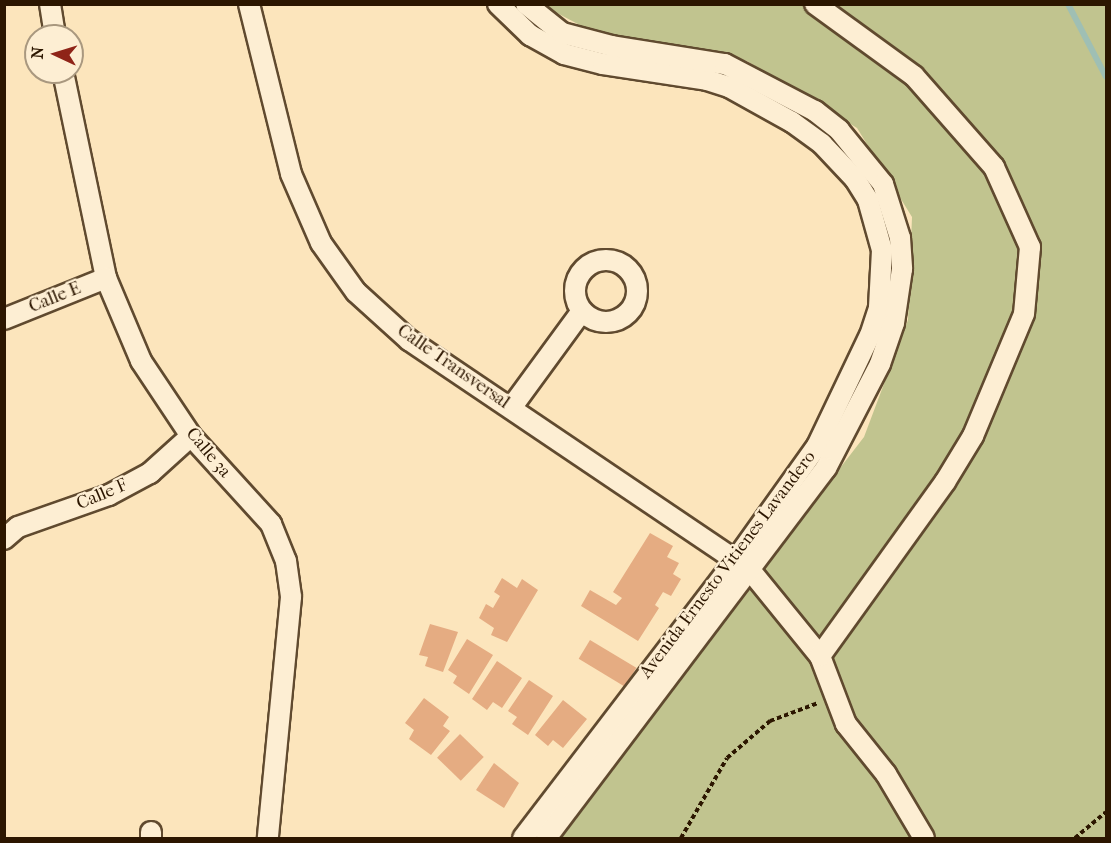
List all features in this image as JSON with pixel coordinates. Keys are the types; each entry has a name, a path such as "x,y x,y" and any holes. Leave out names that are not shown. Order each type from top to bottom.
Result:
{"street":[{"path":"50,4 53,24"},
{"name":"Calle Transversal","path":"249,4 291,174 321,243 356,292 409,340 743,566 820,656 846,724 886,774 924,838"},
{"name":"Avenida Ernesto Vitienes Lavandero","path":"523,838 575,783 743,566 826,468 880,364 894,323 902,269 900,238 883,184 839,129 759,79 715,62 586,41 562,33 526,4"},
{"path":"815,4 914,76 994,166 1030,247 1024,314 973,436 945,482 820,656"},
{"name":"Avenida Ernesto Vitienes Lavandero","path":"503,6 530,35 564,54 603,64 707,80 754,100 822,144 839,160 868,200 882,250 879,308 870,335 817,446 743,566"},
{"name":"Calle 3a","path":"66,84 106,278 141,361 191,436 271,524 286,561 291,597 268,838"},
{"name":"Calle E","path":"4,319 106,278"},
{"path":"511,408 582,311"},
{"name":"Calle F","path":"4,539 18,527 109,495 150,473 191,436"},
{"name":"Avenida Ernesto Vitienes Lavandero","path":"546,838 575,783"}],"path":[{"path":"681,838 727,758 750,737 770,721 836,697"},
{"path":"1075,838 1107,812"}],"green space":[{"path":"542,5 1106,5 1106,838 558,838 563,827 864,437 908,320 912,217 857,128 747,61 591,31"}],"building":[{"path":"650,533 673,546 667,557 679,563 673,574 681,579 671,596 663,592 655,605 659,608 638,641 581,606 590,590 616,605 622,598 613,592"},
{"path":"502,578 517,588 522,579 538,590 507,642 491,635 494,628 479,618 486,604 493,608 500,596 494,592"},
{"path":"430,624 458,632 443,672 425,666 428,657 419,655"},
{"path":"467,639 493,655 469,694 453,683 457,676 448,670"},
{"path":"590,640 636,668 625,687 579,659"},
{"path":"497,661 522,678 502,708 493,702 487,710 472,699"},
{"path":"529,680 553,696 528,735 512,724 517,717 508,711"},
{"path":"424,698 449,717 443,726 450,731 431,755 409,739 414,730 405,723"},
{"path":"563,700 587,719 563,748 553,740 548,746 535,735"},
{"path":"460,734 484,757 461,781 437,758"},
{"path":"494,763 519,783 504,808 476,790"}],"waterway":[{"path":"1068,4 1106,77"}]}
